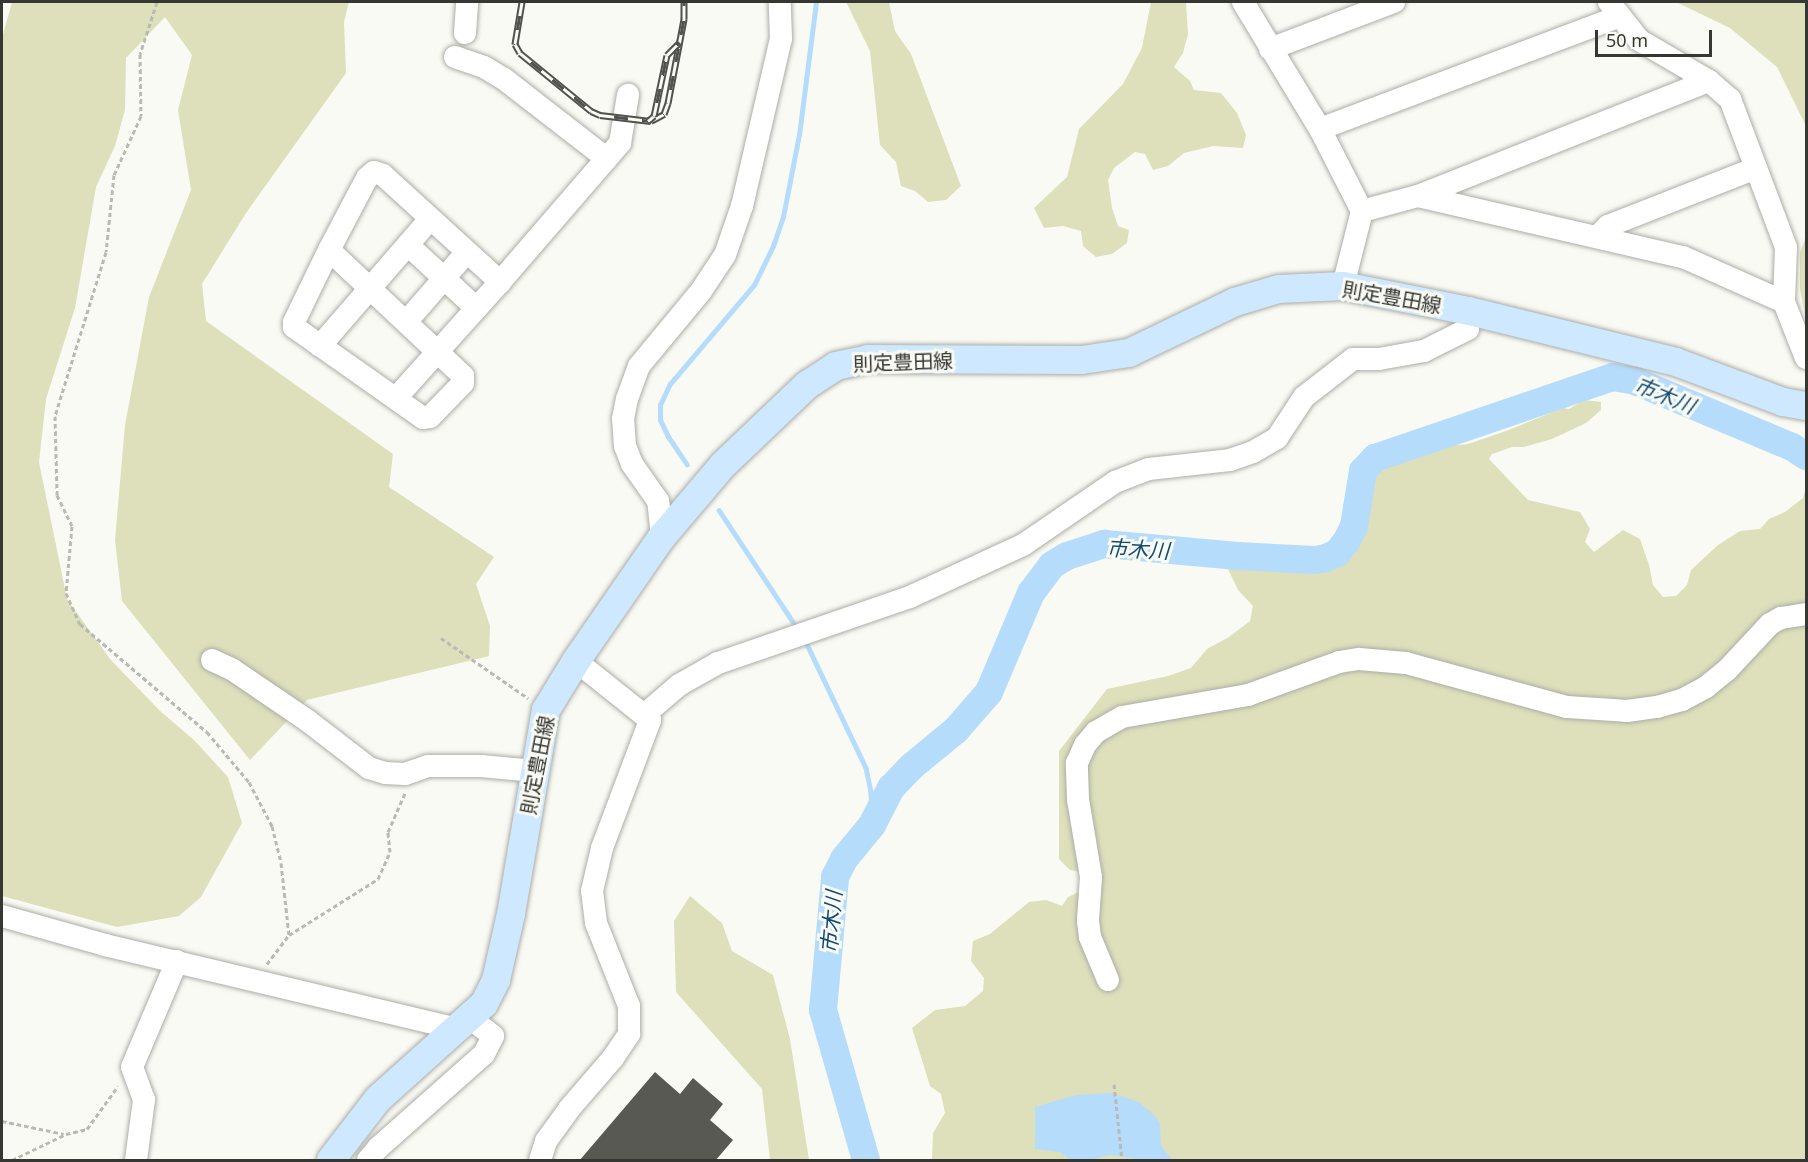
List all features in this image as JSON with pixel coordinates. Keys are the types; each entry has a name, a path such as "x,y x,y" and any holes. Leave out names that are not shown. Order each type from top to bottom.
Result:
{"main road":[{"name":"則定豊田線","path":"332,1161 378,1099 484,1004 496,980 511,914 546,710 576,661 662,537 723,465 807,385 837,366 868,360 1082,360 1130,352 1235,302 1279,290 1343,286 1469,311 1676,362 1783,402 1806,406"}],"street":[{"path":"465,33 467,2"},
{"path":"662,537 658,501 632,464 625,446 623,419 627,399 639,366 701,291 725,255 742,206 781,39 780,2"},
{"path":"1243,2 1320,129 1362,210 1343,286"},
{"path":"1270,49 1394,2"},
{"path":"1320,129 1615,9 1640,40 1709,81 1730,99 1786,247 1784,302 1806,358"},
{"path":"455,57 484,67 504,79 607,159"},
{"path":"1362,210 1418,196 1709,81"},
{"path":"396,398 501,282 620,144 628,95"},
{"path":"1598,236 1608,226 1756,168"},
{"path":"329,250 463,376 463,383 430,417 423,418 294,327 294,321 329,250 367,178 374,172 383,176 501,282"},
{"path":"1418,196 1683,257 1784,302"},
{"path":"320,346 430,219"},
{"path":"408,245 477,308"},
{"path":"407,321 467,252"},
{"path":"644,715 679,685 718,663 823,625 910,597 956,578 1023,545 1115,482 1149,469 1230,460 1253,452 1277,438 1304,397 1353,359 1378,359 1424,351 1468,329 1469,311"},
{"path":"1108,980 1090,937 1088,920 1091,877 1078,799 1077,763 1085,745 1096,732 1122,717 1248,695 1339,662 1359,659 1406,663 1567,707 1627,711 1657,707 1682,700 1706,687 1728,670 1770,624 1781,618 1806,614"},
{"path":"213,660 232,670 308,721 369,768 385,773 405,774 428,766 481,766 536,771"},
{"path":"540,1161 546,1141 569,1109 613,1058 629,1034 630,1006 596,923 592,891 602,848 650,720 576,661"},
{"path":"2,916 105,945 250,979 464,1024 493,1036 484,1054 378,1148 368,1161"},
{"path":"136,1161 144,1100 132,1067 177,961"}],"path":[{"path":"157,2 140,54 141,116 114,175 106,252 55,416 57,495 72,526 66,593 80,624 207,732 249,782 272,826 281,863 289,935"},
{"path":"441,638 546,710"},
{"path":"250,979 275,956 289,935 378,879 390,852 388,832 398,806 409,785 428,766"},
{"path":"12,1161 66,1134 87,1129 132,1067"},
{"path":"1114,1084 1122,1161"},
{"path":"2,1121 66,1134"}],"green space":[{"path":"12,2 349,2 344,22 346,73 246,213 202,284 206,321 393,454 389,487 494,557 476,584 490,626 489,656 307,700 250,760 122,601 115,540 125,425 149,297 191,190 178,110 192,55 165,17 126,58 125,110 115,146 96,187 75,308 46,399 39,462 67,599 110,659 160,711 194,740 228,777 242,823 201,897 179,916 117,927 2,896 2,38"},
{"path":"846,2 889,2 895,31 911,54 961,186 946,200 928,202 915,191 901,186 896,162 880,145 870,51"},
{"path":"1151,2 1186,2 1188,34 1183,53 1174,67 1190,81 1194,90 1221,93 1237,113 1246,135 1243,148 1213,146 1184,153 1168,166 1153,170 1145,154 1135,152 1114,168 1108,180 1112,208 1118,226 1129,230 1127,243 1112,254 1096,257 1083,246 1081,231 1063,226 1044,228 1034,208 1067,177 1079,129 1123,84 1142,48"},
{"path":"1676,2 1806,2 1806,126 1777,67 1730,28"},
{"path":"1806,236 1806,320 1800,289 1800,253"},
{"path":"1584,400 1601,402 1601,410 1586,423 1552,439 1524,447 1512,447 1492,454 1489,459 1528,500 1580,512 1590,529 1585,542 1594,552 1623,530 1640,539 1653,585 1663,597 1676,596 1687,585 1691,570 1718,545 1740,531 1760,529 1769,519 1785,512 1803,498 1806,486 1806,1160 932,1160 933,1133 945,1113 941,1094 930,1086 912,1028 935,1010 965,1006 983,991 984,978 971,961 973,941 990,934 1029,902 1046,900 1062,906 1068,897 1086,889 1081,872 1070,870 1059,859 1059,751 1107,689 1168,676 1191,668 1207,649 1229,637 1250,621 1253,606 1238,590 1228,569 1235,563 1322,563 1341,554 1357,529 1362,484 1371,465 1382,470 1446,446 1468,444 1563,408 1569,409"},
{"path":"690,896 722,923 732,951 773,975 790,1039 809,1160 770,1160 762,1089 676,992 674,921"}],"water":[{"path":"1112,1093 1139,1102 1156,1117 1160,1124 1161,1145 1172,1160 1144,1160 1110,1155 1090,1160 1071,1160 1059,1152 1035,1149 1035,1107 1076,1095"}],"building":[{"path":"655,1072 680,1094 693,1078 723,1104 710,1120 733,1140 715,1161 579,1161"}],"waterway":[{"path":"687,465 668,437 660,420 660,405 670,384 754,285 773,246 783,217 799,135 816,2"},
{"name":"市木川","path":"866,1160 823,1010 835,877 844,859 872,825 891,788 911,767 956,730 989,692 1031,593 1052,565 1067,556 1105,544 1237,556 1315,560 1326,558 1337,553 1354,526 1363,471 1375,458 1613,377 1635,381 1792,447 1806,456"},
{"path":"719,510 797,628"},
{"path":"805,640 866,768 871,792 872,825"}],"railway":[{"path":"522,2 515,44 520,53 591,111 600,115 651,121 664,114 668,103 684,19 684,2"},
{"path":"648,121 654,116 667,55 680,42"}]}
